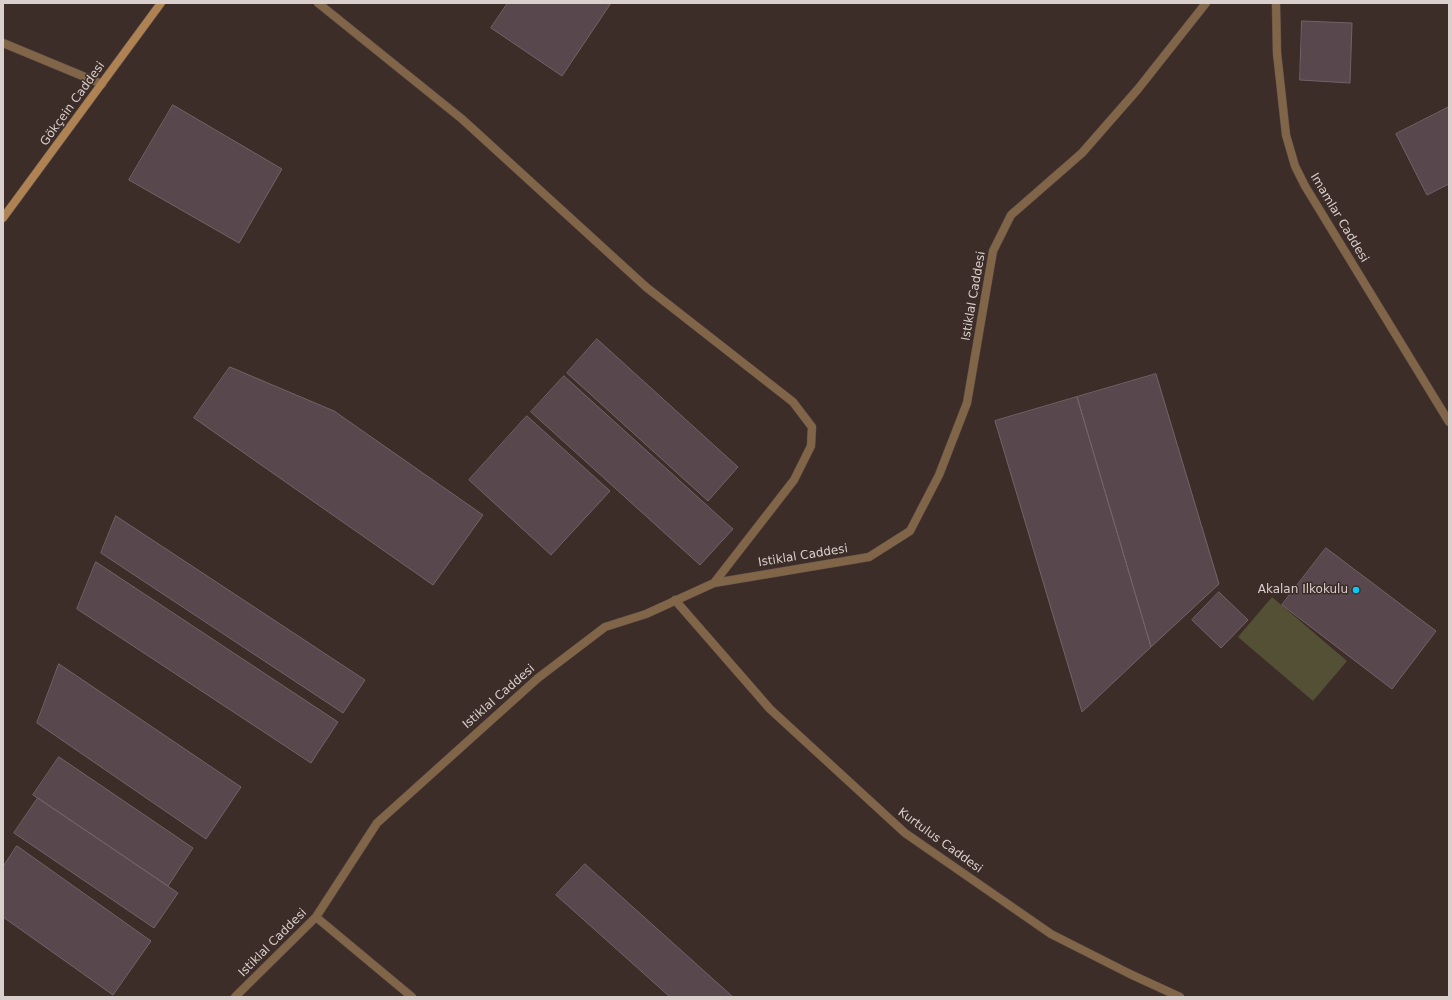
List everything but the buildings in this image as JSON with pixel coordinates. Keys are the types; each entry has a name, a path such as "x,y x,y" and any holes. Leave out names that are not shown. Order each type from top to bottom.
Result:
{"street":[{"name":"Gökçein Caddesi","path":"3,218 161,3"},
{"path":"318,3 462,119 646,287 793,402 812,428 811,446 794,480 714,582"},
{"name":"Istiklal Caddesi","path":"234,997 316,917 377,823 538,678 605,627 646,614 714,582 869,557 910,531 939,475 967,403 993,251 1011,216 1082,153 1138,89 1206,3"},
{"name":"Imamlar Caddesi","path":"1276,3 1277,53 1286,135 1295,166 1305,186 1449,422"},
{"path":"3,43 102,84"},
{"name":"Kurtulus Caddesi","path":"675,600 770,709 905,833 1051,934 1130,974 1180,997"},
{"path":"316,917 412,997"}],"shaded area":[{"path":"1272,597 1347,661 1313,701 1238,637"}],"place":[{"name":"Akalan Ilkokulu","path":"1356,590"}]}
